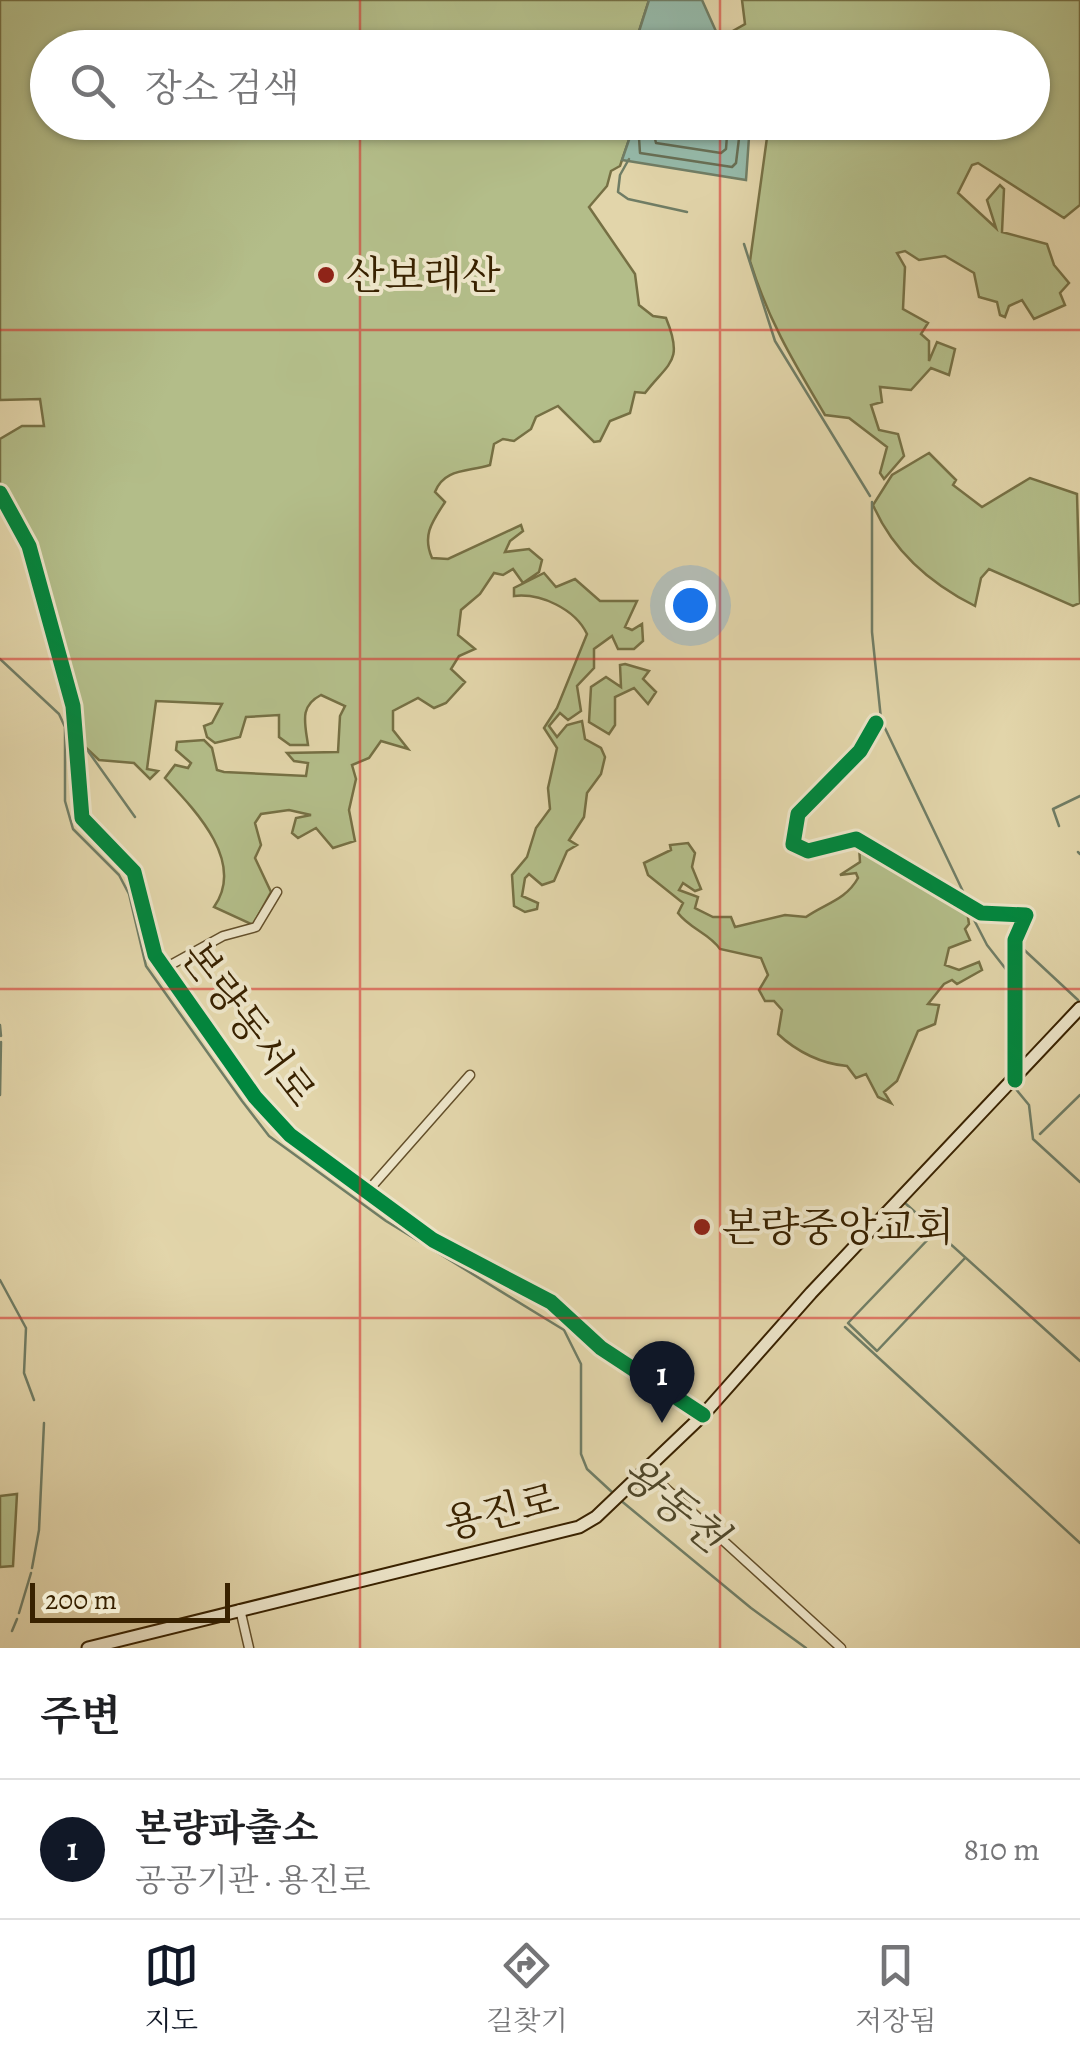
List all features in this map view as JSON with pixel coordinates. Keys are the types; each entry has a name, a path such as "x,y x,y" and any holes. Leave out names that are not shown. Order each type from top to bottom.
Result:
{"main road":[{"name":"용진로","path":"88,1648 578,1526 621,1498 648,1472 1080,1008"}],"street":[{"name":"본량동서로","path":"0,493 29,546 74,709 79,810 87,826 134,872 142,892 146,933 165,968 279,1125 443,1246 482,1262 551,1302 601,1348 703,1415"},
{"path":"876,724 837,778 798,814 794,844 808,850 856,839 980,913 1026,915 1015,940 1015,1080"},
{"path":"165,968 224,936 256,927 276,892"},
{"path":"368,1192 470,1075"},
{"path":"648,1472 841,1648"},
{"path":"240,1610 249,1648"}],"green space":[{"path":"0,0 649,0 639,30 30,30 30,140 629,140 620,166 611,171 607,186 589,207 635,274 639,305 653,316 666,318 674,344 671,360 645,393 635,392 630,413 610,421 600,441 594,442 558,406 536,417 531,429 514,441 503,439 494,444 490,465 458,472 439,484 435,492 445,502 428,535 432,558 448,559 521,525 523,531 510,541 505,552 529,549 542,560 539,572 523,583 513,569 503,575 494,573 480,594 461,610 458,635 475,649 459,656 451,669 465,682 446,703 434,708 418,698 393,711 393,730 408,749 381,741 369,758 352,765 356,779 349,810 355,841 333,848 316,828 298,838 292,833 296,818 311,815 289,810 261,814 255,823 261,845 255,858 271,892 253,925 214,907 222,890 224,872 220,855 202,821 165,778 175,765 188,768 191,763 176,750 177,742 204,740 212,748 217,770 224,772 306,776 308,763 294,761 287,753 338,752 340,716 345,706 321,695 314,699 305,716 308,745 290,745 279,737 279,715 246,717 240,737 215,743 207,737 204,726 212,723 222,704 156,701 147,769 158,771 150,779 134,763 99,760 82,744 42,572 26,529 0,486 0,439 22,426 44,426 40,399 0,400"},
{"path":"742,0 1080,0 1080,205 1064,218 978,163 972,165 958,193 996,228 987,200 1000,185 1004,189 1002,232 1047,244 1054,265 1069,283 1060,293 1065,305 1034,319 1022,300 1009,306 1005,317 1000,315 997,302 979,297 974,273 945,256 919,260 905,251 897,253 905,267 903,309 928,323 921,334 929,341 929,361 937,342 955,349 949,375 931,368 911,390 880,387 882,402 871,405 879,430 898,434 904,456 884,479 880,473 887,447 849,418 825,415 792,359 757,283 750,261 767,140 1050,140 1050,30 734,30 745,24"},
{"path":"929,453 956,480 953,485 982,507 1030,478 1077,494 1080,603 1073,606 989,569 981,578 975,606 915,564 891,537 873,505 892,475"},
{"path":"544,573 556,587 575,579 600,601 637,601 625,627 632,630 642,624 643,641 634,649 618,649 612,636 594,649 594,668 577,686 581,711 568,720 560,713 549,726 557,737 567,725 582,721 585,739 601,748 605,757 601,774 587,793 584,817 569,840 577,845 567,851 554,881 542,885 529,874 525,878 522,896 538,903 537,909 525,912 514,906 512,875 527,857 536,828 550,809 548,788 557,748 544,728 557,708 587,634 574,617 556,604 514,596 514,588"},
{"path":"620,665 649,671 643,679 656,692 648,704 634,688 615,697 615,725 609,734 589,722 591,687 606,677 621,687"},
{"path":"688,843 695,853 692,867 701,889 695,891 683,883 679,890 698,897 695,908 713,917 731,917 735,927 785,915 806,917 841,897 858,878 856,873 840,875 860,862 859,845 967,911 969,924 965,929 970,940 949,948 945,965 959,970 979,962 982,970 957,984 952,980 944,984 928,1004 939,1005 935,1024 918,1031 897,1081 884,1092 891,1103 878,1097 866,1074 856,1078 847,1066 810,1056 778,1034 782,1010 774,1001 765,1001 759,990 768,975 761,958 720,949 678,913 683,903 648,875 644,863 671,850 670,845"},
{"path":"17,1494 13,1566 0,1567 0,1496"}],"water":[{"path":"649,0 702,0 715,30 639,30"},
{"path":"629,140 749,140 746,180 622,160"}],"waterway":[{"path":"629,159 620,175 618,192 628,199 687,212"},
{"path":"744,244 775,341 870,496"},
{"path":"872,502 872,632 881,719"},
{"name":"왕동천","path":"0,659 59,714 65,727 65,801 73,829 119,875 129,894 146,966 242,1101 269,1136 386,1221 564,1330 581,1364 581,1454 587,1469 613,1493"},
{"path":"883,724 969,904"},
{"path":"88,751 135,817"},
{"path":"1059,826 1053,809 1080,796"},
{"path":"970,912 987,945 1012,977"},
{"path":"1020,946 1078,1000"},
{"path":"0,1025 1,1036"},
{"path":"0,1095 1,1042"},
{"path":"1015,1088 1029,1105 1033,1139 1080,1182"},
{"path":"1040,1134 1080,1095"},
{"path":"905,1203 1080,1361"},
{"path":"936,1231 848,1323 877,1351 965,1258"},
{"path":"0,1280 26,1328 24,1373 34,1400"},
{"path":"845,1327 1080,1543"},
{"path":"32,1568 39,1530 44,1423"},
{"name":"왕동천","path":"619,1499 806,1648"},
{"path":"19,1613 31,1573"},
{"path":"12,1631 17,1619"}],"cycle path":[{"path":"0,493 29,546 73,706 82,818 134,872 155,955 255,1097 290,1135 433,1240 551,1302 601,1348 703,1415"},
{"path":"876,723 860,751 798,814 793,844 808,851 856,839 981,913 1026,915 1015,940 1015,1080"}],"place":[{"name":"산보래산","path":"326,275"},
{"name":"본량중앙교회","path":"702,1227"},
{"name":"본량파출소","path":"662,1423"}]}
